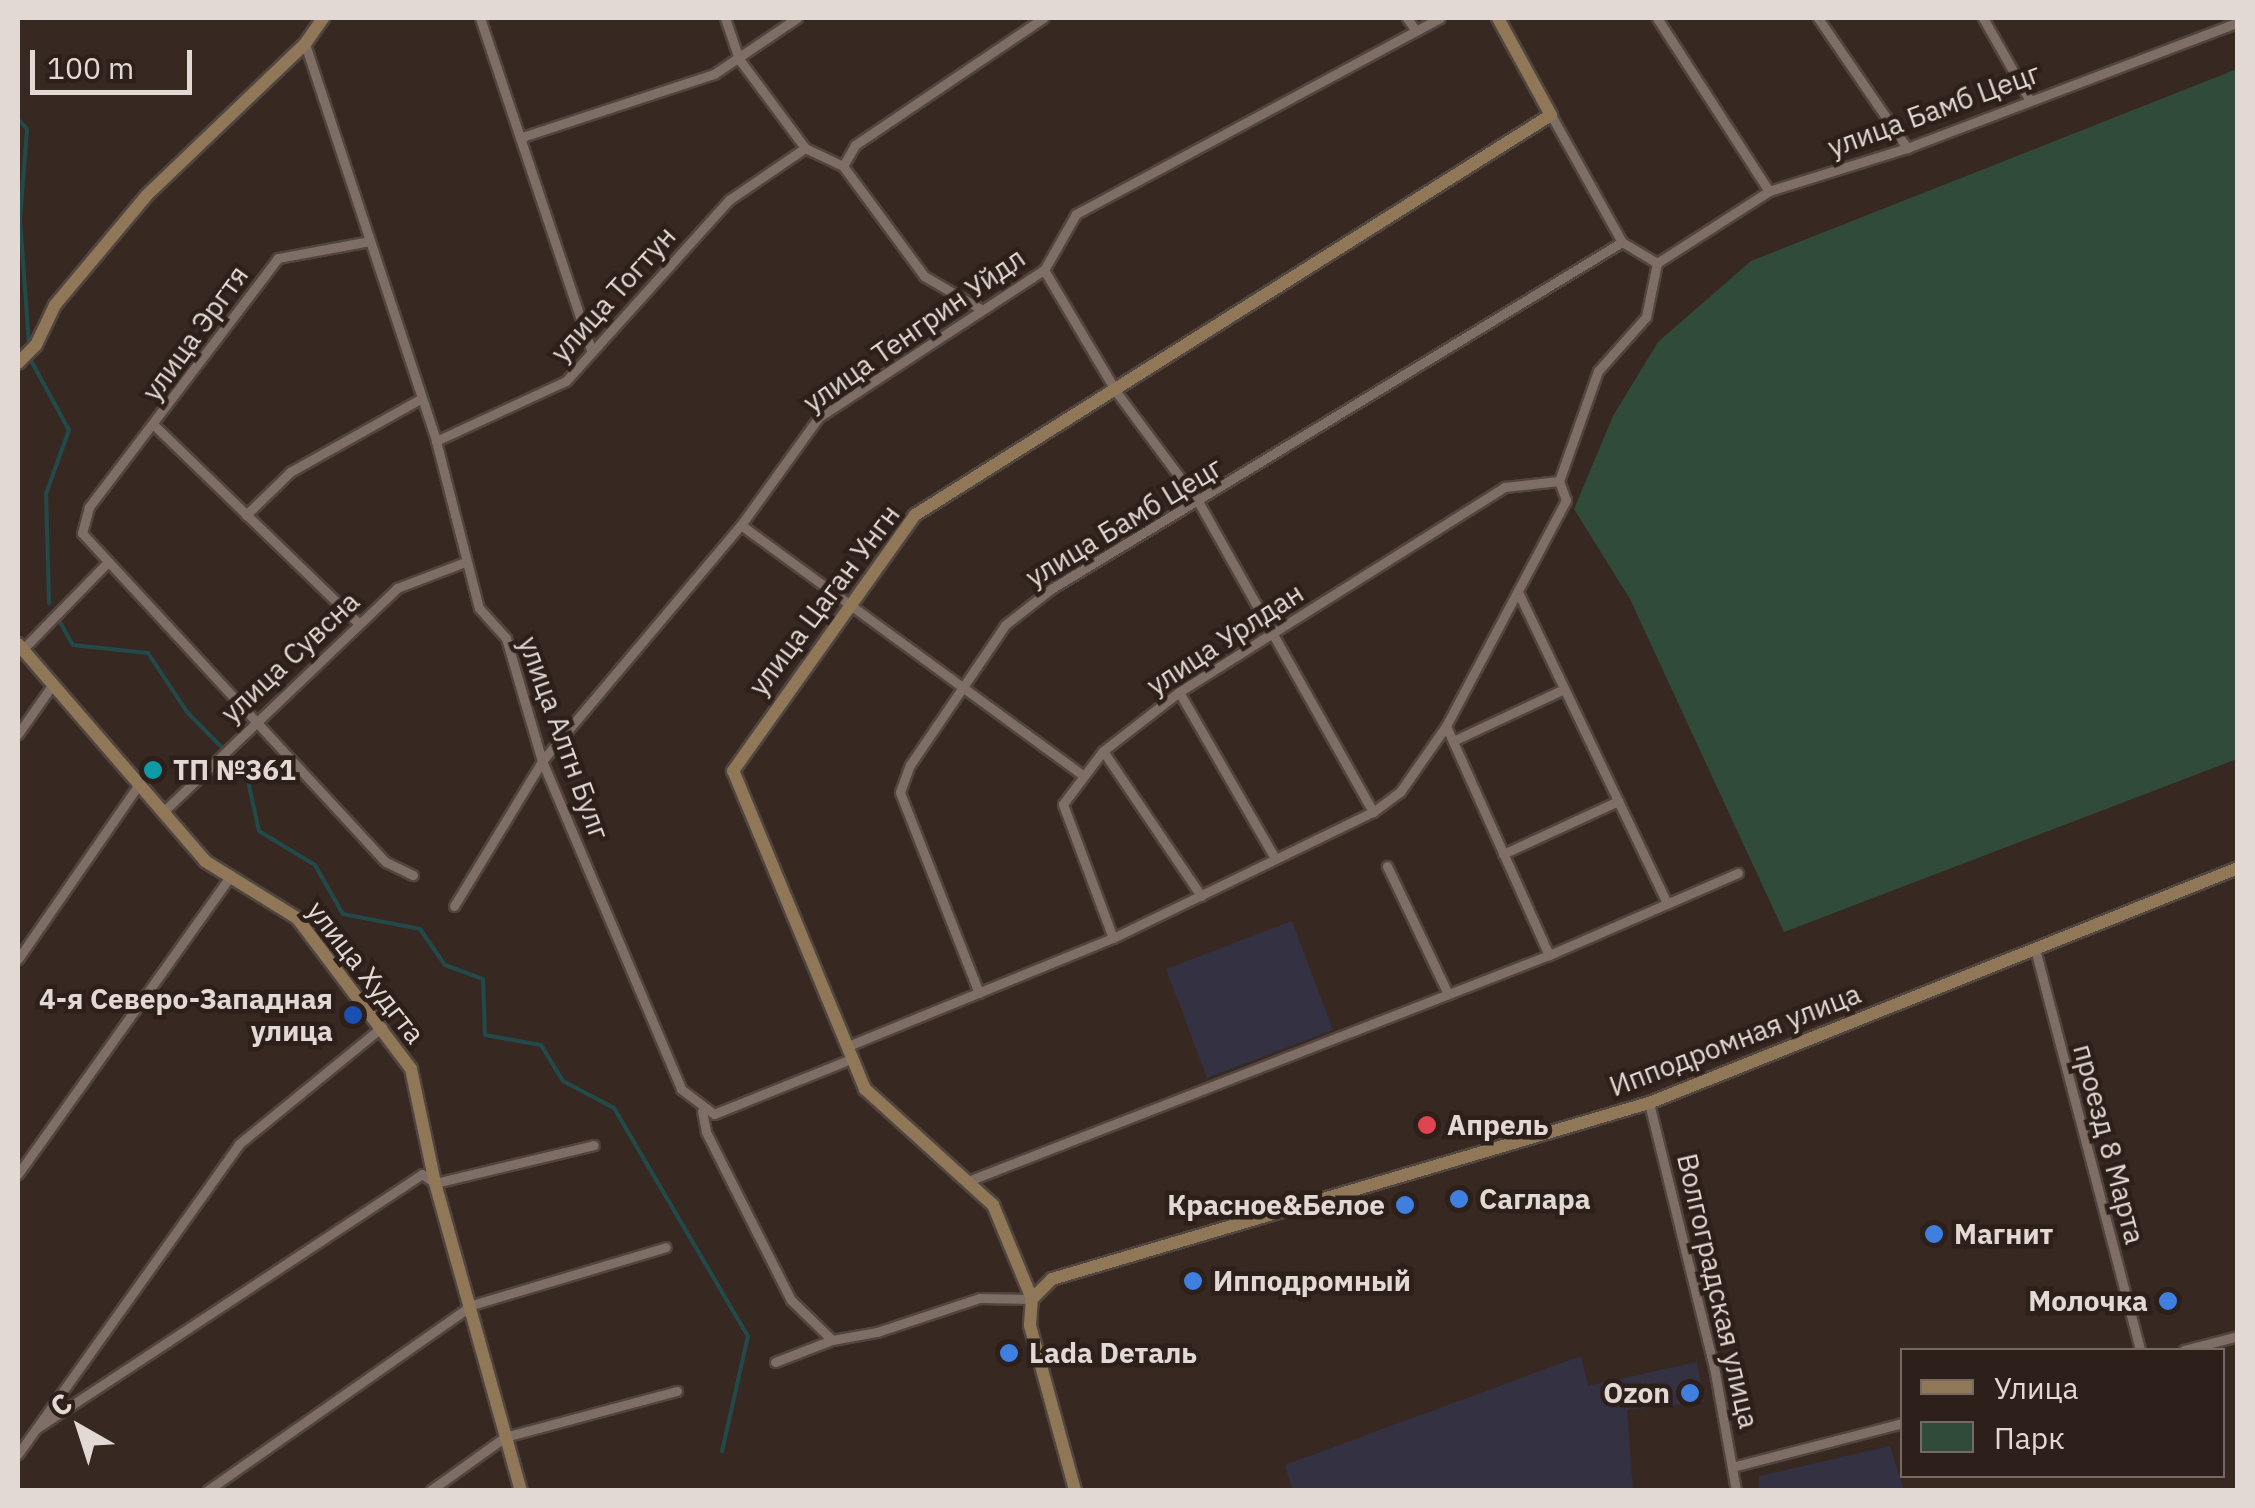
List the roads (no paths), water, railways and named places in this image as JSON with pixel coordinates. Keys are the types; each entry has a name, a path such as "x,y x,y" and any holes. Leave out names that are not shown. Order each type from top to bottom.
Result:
{"street":[{"path":"18,363 36,346 55,305 148,195 305,44 323,18"},
{"path":"480,18 525,136 592,349"},
{"path":"725,18 739,59 806,148 844,166 924,276 981,309"},
{"path":"525,136 714,74 797,18"},
{"path":"844,166 855,145 1043,18"},
{"path":"1407,18 1416,31"},
{"name":"улица Тенгрин Уйдл","path":"454,906 542,761 740,525 818,418 1044,270 1076,214 1440,18"},
{"path":"702,1111 714,1114 1113,938 1372,812 1400,792 1446,726 1566,500 1559,480 1598,371 1646,316 1658,263 1622,242 1498,18"},
{"path":"1657,18 1769,192"},
{"path":"1818,18 1907,148"},
{"path":"1983,18 2029,99"},
{"name":"улица Бамб Цецг","path":"1658,263 1769,192 1907,148 2238,22"},
{"name":"улица Алтн Булг","path":"305,44 436,441 464,562 479,608 506,638 542,761 680,1089 702,1111 706,1132 790,1300 832,1340"},
{"name":"улица Цаган Унгн","path":"1032,1299 1005,1224 968,1181 872,1100 733,771 848,603 916,515 1117,393 1550,116"},
{"name":"улица Тогтун","path":"436,441 541,396 566,381 729,200 806,148"},
{"name":"улица Эргтя","path":"106,564 82,532 89,507 155,426 278,258 370,241"},
{"name":"улица Бамб Цецг","path":"980,994 900,792 910,765 1022,610 1622,242"},
{"path":"1044,270 1117,393 1199,502 1372,812"},
{"path":"246,515 290,472 420,399"},
{"path":"155,426 358,623"},
{"name":"улица Урлдан","path":"1113,938 1063,804 1081,774 1103,751 1179,692 1504,486 1559,480"},
{"path":"740,525 1081,774"},
{"name":"улица Сувсна","path":"164,811 397,588 464,562"},
{"path":"20,647 106,564 258,718 386,862 413,876"},
{"path":"1518,592 1666,902"},
{"name":"улица Худгта","path":"20,647 205,861 232,874 297,918 411,1069 435,1183 521,1490"},
{"path":"18,734 53,684"},
{"path":"1453,741 1564,689"},
{"path":"1179,692 1275,858"},
{"path":"1446,726 1548,955"},
{"path":"1103,751 1201,896"},
{"path":"18,958 140,783"},
{"path":"1504,854 1618,801"},
{"path":"1387,866 1448,994"},
{"name":"Ипподромная улица","path":"1032,1299 1052,1279 1069,1273 1649,1103 2238,868"},
{"path":"18,1174 232,874"},
{"path":"968,1181 1548,955 1738,874"},
{"name":"проезд 8 Марта","path":"2035,950 2139,1348"},
{"path":"18,1454 239,1144 382,1027"},
{"name":"Волгоградская улица","path":"1649,1103 1736,1466 1736,1490"},
{"path":"37,1428 422,1174 435,1183 594,1145"},
{"path":"208,1490 472,1305 666,1247"},
{"path":"775,1362 832,1340 877,1332 979,1298 1032,1299 1030,1325 1075,1490"},
{"path":"2192,1348 2238,1336"},
{"path":"430,1490 505,1437 677,1391"},
{"path":"1736,1466 1900,1424"}],"waterway":[{"path":"18,119 27,129 20,219 29,345"},
{"path":"29,357 69,430 46,494 49,603"},
{"path":"60,622 73,645 148,653 187,712 246,772 259,831 315,865 343,914 420,929 445,965 483,979 485,1035 541,1045 563,1081 614,1108 748,1336 722,1451"}],"place":[{"name":"ТП №361","path":"153,770"},
{"name":"4-я Северо-Западная улица","path":"353,1015"},
{"name":"Апрель","path":"1427,1125"},
{"name":"Саглара","path":"1459,1199"},
{"name":"Красное&Белое","path":"1405,1205"},
{"name":"Магнит","path":"1934,1234"},
{"name":"Ипподромный","path":"1193,1281"},
{"name":"Молочка","path":"2168,1301"},
{"name":"Lada Dеталь","path":"1009,1353"},
{"name":"Ozon","path":"1690,1393"}]}
